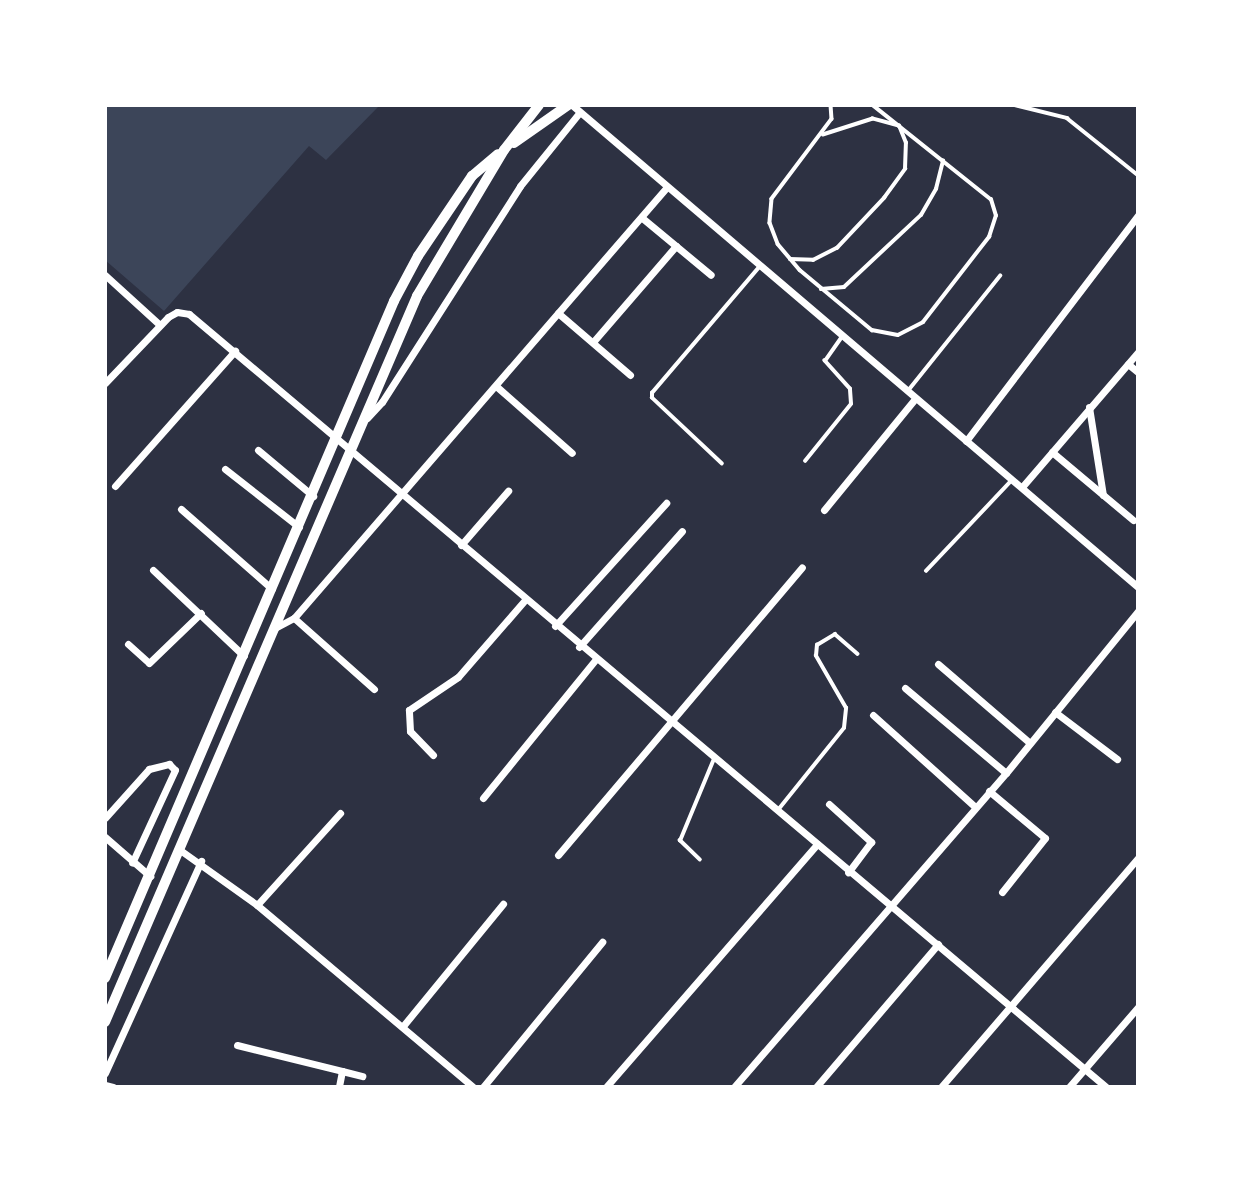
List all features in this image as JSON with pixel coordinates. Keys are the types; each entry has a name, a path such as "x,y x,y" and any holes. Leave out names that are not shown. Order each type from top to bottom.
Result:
{"main road":[{"path":"105,1022 356,429 417,296 504,150 539,105"},
{"path":"105,978 337,436 418,256 472,176 504,150 570,105"}],"street":[{"path":"570,105 1137,585"},
{"path":"356,429 382,402 520,186 580,112"},
{"path":"270,631 294,618 404,495 667,187"},
{"path":"966,441 1138,215"},
{"path":"641,217 711,275"},
{"path":"593,342 676,246"},
{"path":"105,275 160,325"},
{"path":"105,383 160,325 177,312 189,314 349,446 579,647 1106,1087"},
{"path":"558,313 630,375"},
{"path":"115,486 235,351"},
{"path":"1022,487 1138,352"},
{"path":"1128,364 1138,372"},
{"path":"496,386 572,453"},
{"path":"824,510 915,399"},
{"path":"1089,407 1104,496"},
{"path":"258,450 313,496"},
{"path":"1052,452 1133,520"},
{"path":"225,470 299,527"},
{"path":"461,545 508,491"},
{"path":"555,626 666,503"},
{"path":"181,509 272,590"},
{"path":"579,647 682,531"},
{"path":"558,855 802,567"},
{"path":"153,570 244,656"},
{"path":"433,755 410,731 410,710 458,677 525,600"},
{"path":"734,1087 1006,773 1138,611"},
{"path":"128,644 149,663 201,613"},
{"path":"294,618 374,689"},
{"path":"483,798 595,660"},
{"path":"938,664 1030,743"},
{"path":"905,688 1006,773"},
{"path":"1055,712 1117,759"},
{"path":"873,715 975,807"},
{"path":"105,818 149,769 169,764 175,776 132,863"},
{"path":"989,791 1045,838 1002,892"},
{"path":"829,804 871,842 848,872"},
{"path":"257,905 340,813"},
{"path":"105,837 150,876"},
{"path":"606,1087 817,844"},
{"path":"180,850 201,861 257,905 473,1087"},
{"path":"941,1087 1138,858"},
{"path":"105,1073 201,861"},
{"path":"403,1026 503,904"},
{"path":"483,1087 602,942"},
{"path":"816,1087 938,944"},
{"path":"1069,1087 1138,1007"},
{"path":"237,1045 362,1076"},
{"path":"339,1087 342,1071"},
{"path":"105,1085 114,1087"}],"lane":[{"path":"831,105 832,119 772,199 769,223 790,259 821,289 872,330 898,335 923,321 989,237 996,216 990,200 872,105"},
{"path":"1015,105 1067,118 1138,174"},
{"path":"821,136 873,119 899,126"},
{"path":"790,259 813,260 837,248 884,198 905,169 906,143 899,126"},
{"path":"821,289 844,287 920,215 936,189 943,161"},
{"path":"722,464 652,398 652,393 760,266"},
{"path":"907,393 1000,276"},
{"path":"805,461 851,404 850,389 825,361 842,337"},
{"path":"926,571 1013,480"},
{"path":"777,811 844,728 846,708 816,656 817,645 835,634 858,654"},
{"path":"700,860 680,841 714,759"}],"shaded area":[{"path":"105,105 380,105 326,160 309,146 164,311 105,260"}]}
